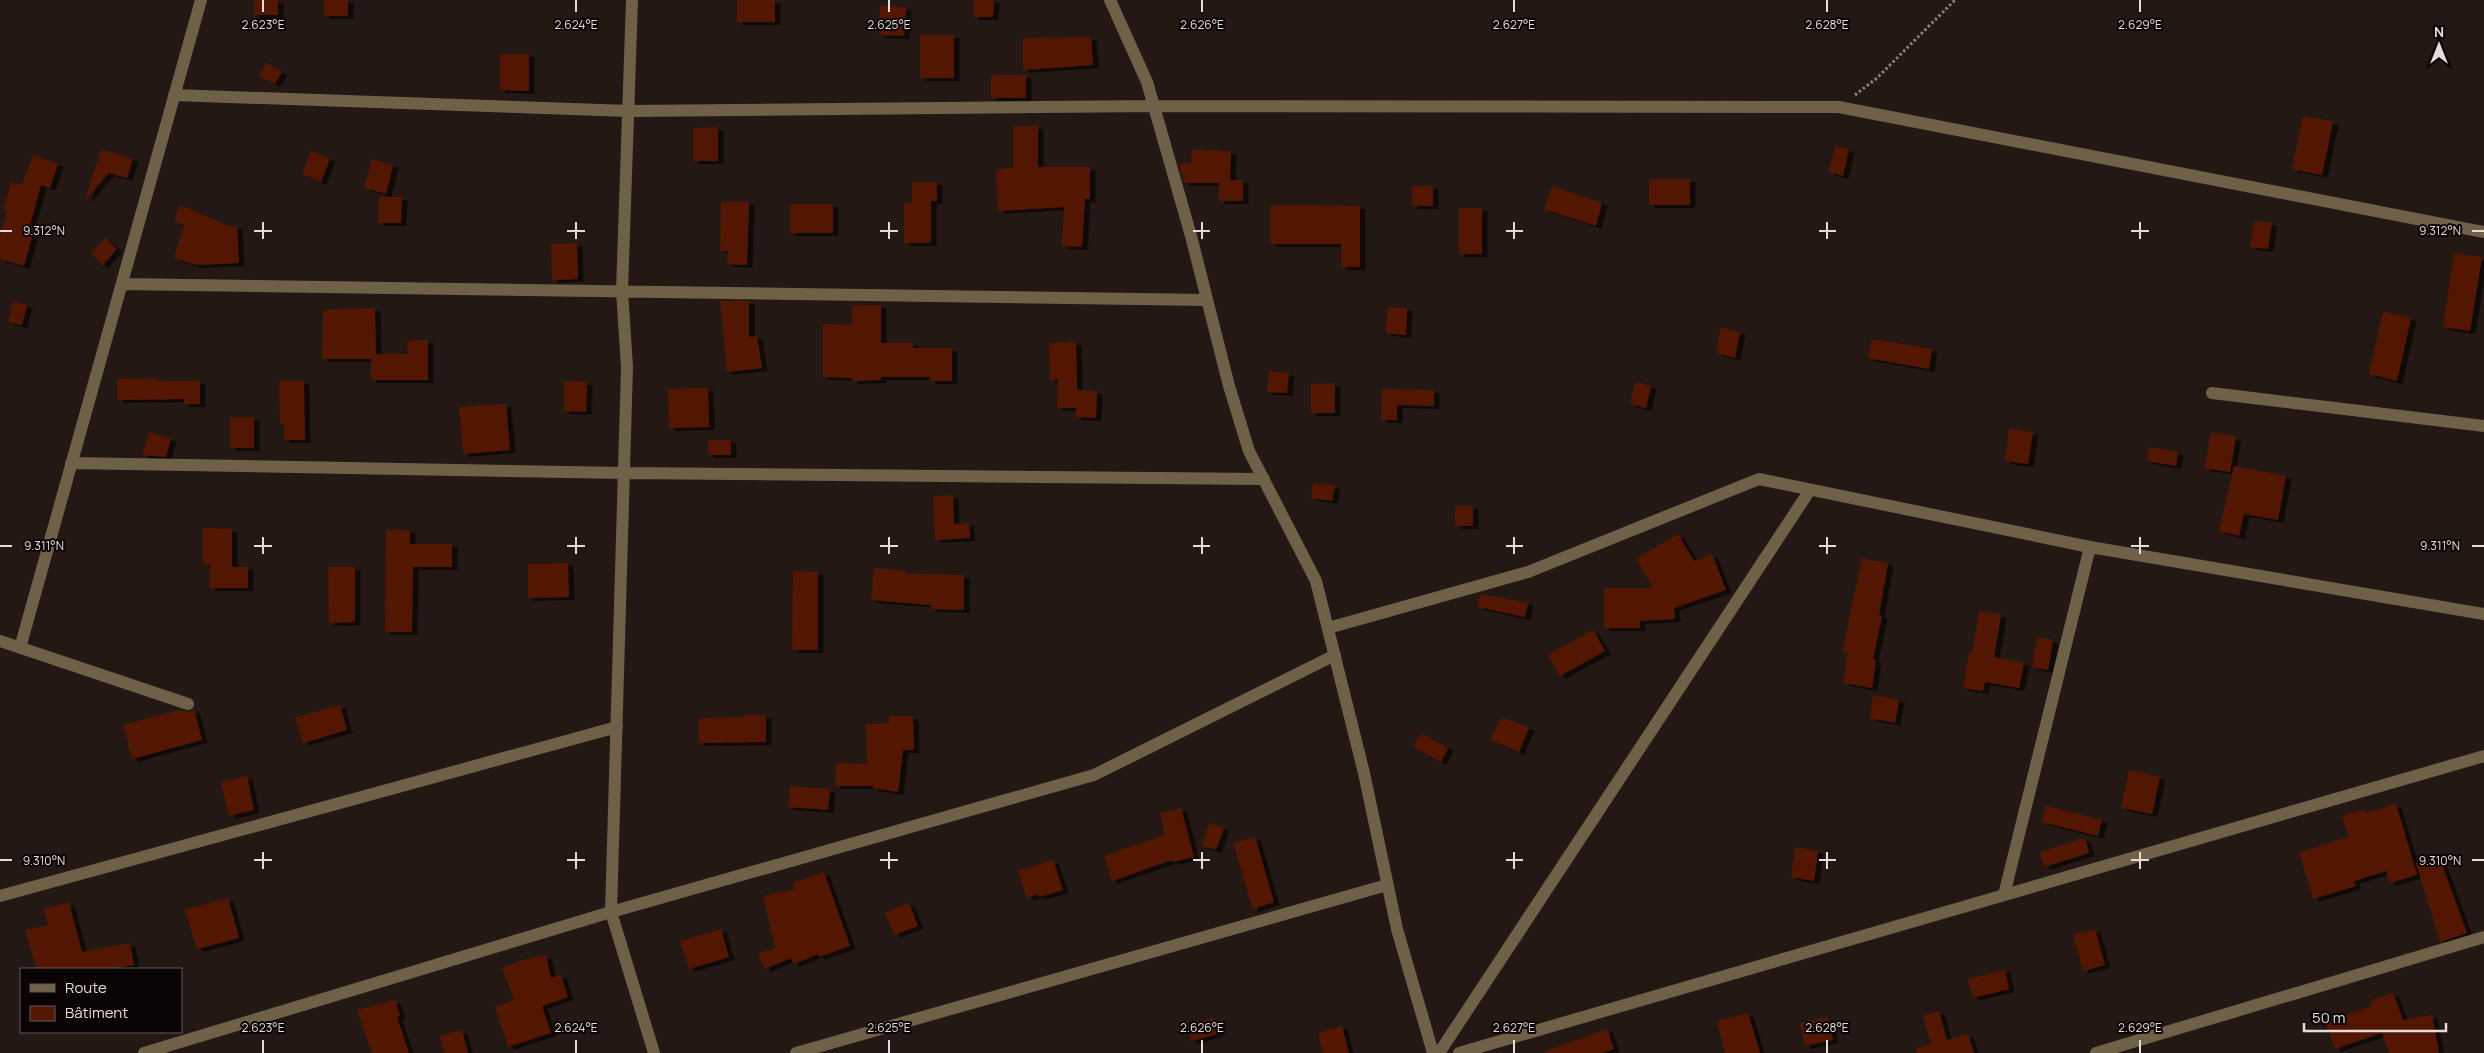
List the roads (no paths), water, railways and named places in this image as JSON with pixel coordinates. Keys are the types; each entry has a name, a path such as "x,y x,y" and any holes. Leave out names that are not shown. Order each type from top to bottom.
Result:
{"street":[{"path":"20,648 201,0"},
{"path":"632,0 622,291 627,367 611,912 654,1053"},
{"path":"1110,0 1147,82 1249,451 1316,581 1364,773 1396,929 1433,1053"},
{"path":"174,95 629,111 1154,106 1838,107 2484,232"},
{"path":"122,284 1207,300"},
{"path":"2212,393 2484,426"},
{"path":"72,463 624,473 1264,479"},
{"path":"1328,628 1528,572 1759,479 2090,548 2484,614"},
{"path":"1439,1053 1810,490"},
{"path":"2004,895 2090,548"},
{"path":"0,641 188,704"},
{"path":"144,1053 611,912 1094,775 1335,655"},
{"path":"0,896 617,727"},
{"path":"1459,1053 2484,756"},
{"path":"796,1053 1388,885"},
{"path":"2096,1053 2484,937"}]}
